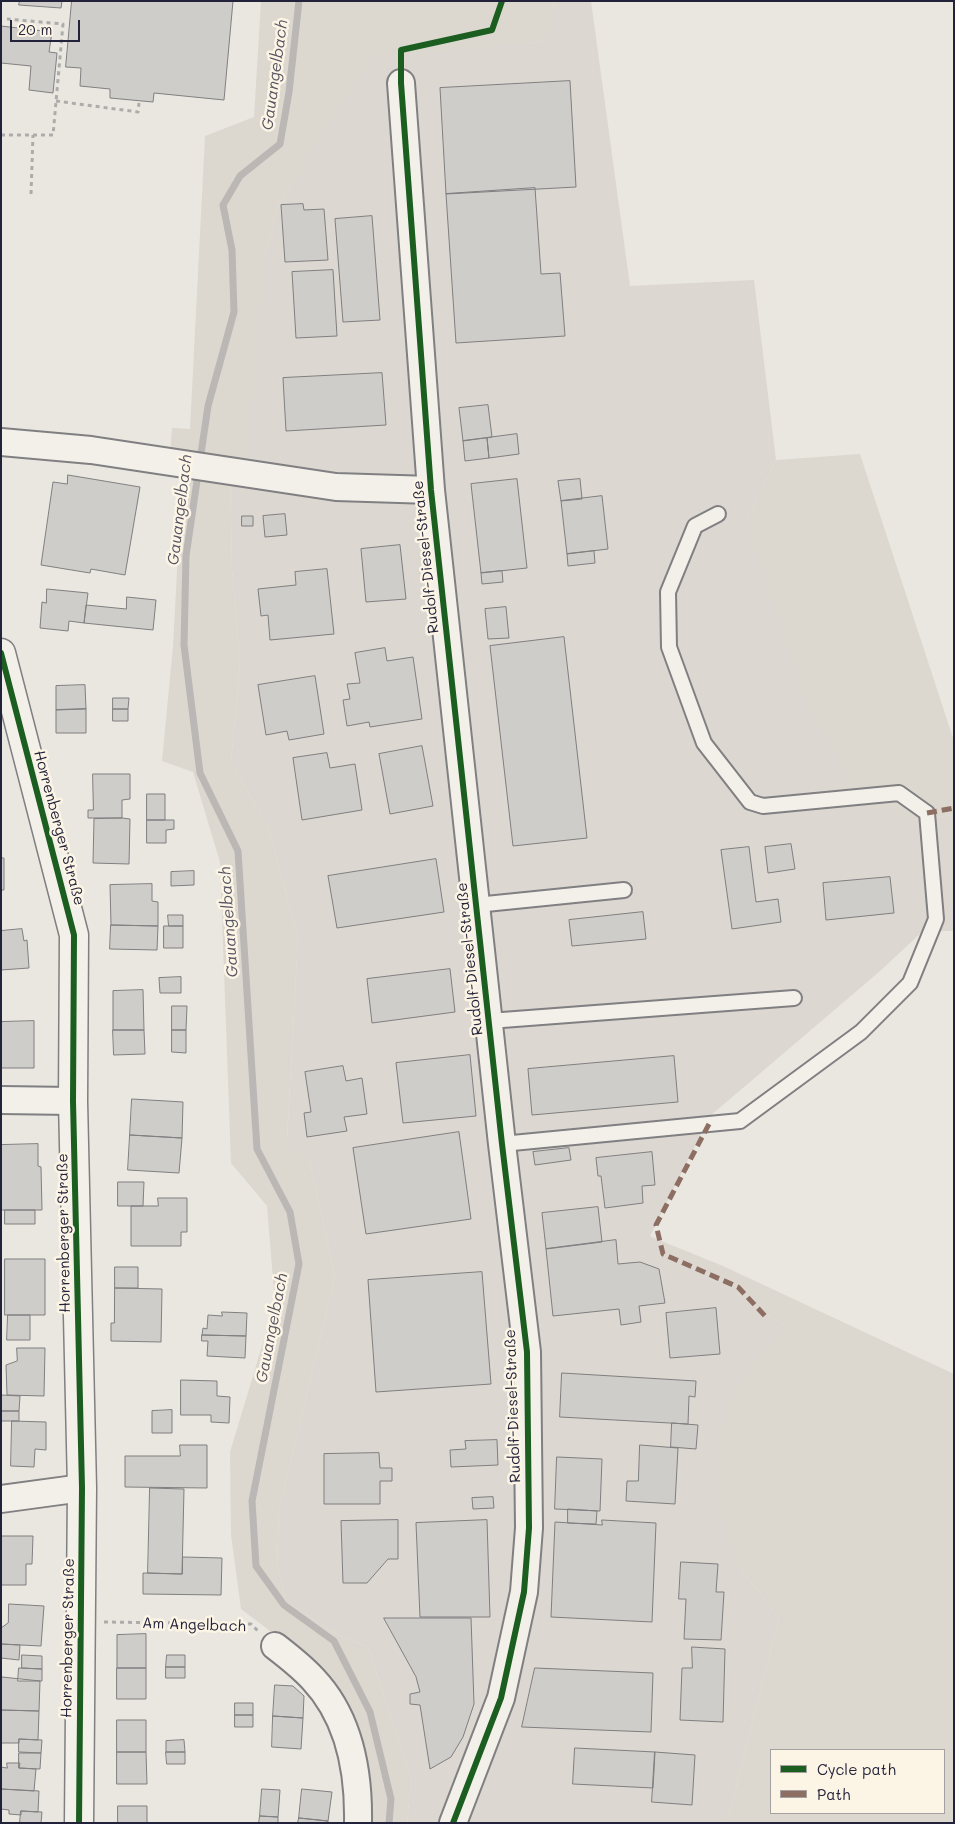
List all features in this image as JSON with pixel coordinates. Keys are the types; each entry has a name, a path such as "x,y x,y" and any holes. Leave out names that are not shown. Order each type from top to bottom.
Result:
{"street":[{"name":"Rudolf-Diesel-Straße","path":"401,83 431,490 526,1352 529,1528 524,1592 501,1698 453,1823"},
{"name":"Rudolf-Diesel-Straße","path":"1,442 20,442 168,461 336,487 431,490"},
{"name":"Horrenberger Straße","path":"1,653 74,935 73,1102 82,1488 79,1823"},
{"path":"1,1100 73,1102"},
{"path":"1,1499 82,1488"},
{"path":"275,1646 313,1679 330,1701 342,1722 354,1761 359,1801 358,1823"}],"lane":[{"path":"502,1144 740,1121 861,1032 910,983 936,919 927,813 899,793 763,806 750,802 704,743 669,648 668,592 695,526 718,514"},
{"path":"476,905 624,890"},
{"path":"489,1021 794,998"}],"path":[{"path":"1,135 53,135 63,24 7,19"},
{"path":"56,101 138,112 139,103"},
{"path":"31,194 33,135"}],"shaded area":[{"path":"261,1 554,1 547,41 369,59 278,206 266,252 244,470 230,468 232,570 240,662 231,762 268,827 298,938 287,1139 309,1158 335,1277 279,1510 277,1564 286,1602 339,1636 368,1647 411,1780 407,1823 368,1823 312,1663 241,1609 231,1535 230,1452 275,1303 267,1206 231,1163 220,862 193,772 162,761 173,646 183,459 170,456 172,428 190,429 205,136 254,117"},
{"path":"554,1 591,1 630,286 754,280 776,460 746,522 909,820 954,815 954,931 923,931 879,972 710,1116 650,1236 783,1325 735,1562 779,1618 727,1823 407,1823 411,1780 368,1647 339,1636 286,1602 277,1564 279,1510 335,1277 309,1158 287,1140 298,938 268,827 231,762 240,662 232,570 230,468 266,252 278,206 369,58 546,41"},
{"path":"860,454 954,741 954,815 909,820 865,804 811,714 746,522 776,460"},
{"path":"649,1236 723,1266 954,1374 954,1823 727,1823 779,1618 735,1562 713,1481 728,1403 783,1325"}],"building":[{"path":"20,1 62,1 61,8 19,5"},
{"path":"72,1 233,1 224,100 154,93 153,102 110,98 110,89 80,86 81,68 66,67"},
{"path":"1,26 52,32 49,52 57,53 53,93 29,90 31,66 1,63"},
{"path":"570,81 576,187 446,194 440,88"},
{"path":"535,188 541,274 560,273 565,336 456,343 446,194"},
{"path":"303,204 304,210 324,209 328,260 285,262 281,205"},
{"path":"372,216 380,320 343,322 335,219"},
{"path":"333,270 337,336 296,338 292,272"},
{"path":"382,373 386,425 286,431 283,378"},
{"path":"488,405 492,437 463,441 459,408"},
{"path":"517,434 519,454 489,458 487,438"},
{"path":"487,438 489,458 465,461 463,441"},
{"path":"68,475 140,487 125,575 91,569 90,573 41,565 53,482 67,484"},
{"path":"517,479 527,568 481,573 471,484"},
{"path":"580,479 582,499 561,501 558,481"},
{"path":"602,496 608,549 567,554 561,501"},
{"path":"285,514 287,535 265,537 263,516"},
{"path":"242,516 253,516 253,526 242,526"},
{"path":"400,545 406,599 366,602 361,549"},
{"path":"594,551 595,563 568,566 567,554"},
{"path":"327,569 334,634 270,640 268,615 261,616 258,589 296,585 295,572"},
{"path":"502,571 503,582 482,584 481,573"},
{"path":"47,589 88,593 84,623 69,621 68,631 40,628 42,602 46,603"},
{"path":"127,597 156,600 153,630 84,623 86,605 126,609"},
{"path":"506,607 509,638 488,639 485,609"},
{"path":"564,637 587,838 513,846 490,646"},
{"path":"385,648 387,661 413,657 422,719 370,727 369,722 347,726 343,700 350,699 347,684 360,683 355,653"},
{"path":"315,676 324,734 289,740 287,731 266,735 258,685"},
{"path":"85,685 86,709 56,710 56,686"},
{"path":"113,698 129,698 128,709 113,709"},
{"path":"86,709 86,733 56,733 56,710"},
{"path":"113,709 128,709 128,721 113,721"},
{"path":"422,746 433,806 390,814 379,754"},
{"path":"327,753 330,768 355,764 362,810 302,820 293,758"},
{"path":"93,774 130,774 130,799 122,800 122,818 88,818 88,810 93,810"},
{"path":"147,794 165,794 165,820 147,820"},
{"path":"94,819 130,819 129,864 93,863"},
{"path":"147,820 174,820 174,829 166,830 166,843 147,843"},
{"path":"791,844 795,869 768,873 765,847"},
{"path":"749,847 756,902 778,899 781,922 732,929 721,850"},
{"path":"1,858 4,858 4,890 1,890"},
{"path":"436,859 444,912 337,928 328,876"},
{"path":"194,871 194,885 171,886 171,872"},
{"path":"890,877 894,913 826,920 823,883"},
{"path":"152,884 152,901 158,902 158,926 111,925 110,885"},
{"path":"643,912 646,939 572,946 569,920"},
{"path":"168,915 183,915 183,926 169,926"},
{"path":"111,925 158,926 157,950 110,949"},
{"path":"164,926 183,926 183,948 164,948"},
{"path":"22,929 24,941 27,940 29,968 1,970 1,931"},
{"path":"450,969 455,1012 372,1023 367,979"},
{"path":"181,977 181,993 160,993 159,978"},
{"path":"143,990 144,1030 113,1030 113,991"},
{"path":"172,1006 187,1006 186,1030 172,1030"},
{"path":"34,1021 34,1068 1,1068 1,1022"},
{"path":"113,1030 144,1030 145,1054 114,1055"},
{"path":"172,1030 186,1030 186,1053 172,1052"},
{"path":"470,1055 476,1116 403,1123 396,1063"},
{"path":"674,1056 678,1102 532,1115 528,1069"},
{"path":"343,1066 346,1081 362,1078 367,1114 344,1117 347,1131 307,1137 304,1113 311,1112 305,1072"},
{"path":"132,1099 183,1102 182,1138 130,1135"},
{"path":"459,1132 471,1219 366,1234 353,1148"},
{"path":"130,1135 182,1138 179,1173 128,1170"},
{"path":"38,1144 38,1166 41,1167 42,1210 1,1210 1,1145"},
{"path":"569,1148 571,1160 535,1165 533,1152"},
{"path":"652,1152 655,1185 642,1186 643,1203 605,1208 601,1176 598,1176 596,1158"},
{"path":"118,1182 144,1182 143,1206 118,1206"},
{"path":"158,1198 187,1198 187,1232 181,1232 181,1246 131,1246 131,1206 158,1206"},
{"path":"598,1207 602,1242 546,1249 542,1213"},
{"path":"5,1210 35,1210 35,1224 5,1224"},
{"path":"616,1240 618,1264 640,1262 659,1269 665,1303 639,1306 641,1322 621,1325 619,1309 553,1316 546,1249"},
{"path":"5,1259 45,1259 45,1315 5,1315"},
{"path":"115,1267 138,1267 138,1288 115,1288"},
{"path":"482,1272 491,1384 376,1392 368,1280"},
{"path":"115,1288 162,1289 161,1342 111,1341 111,1323 114,1323"},
{"path":"716,1308 720,1354 670,1358 666,1313"},
{"path":"222,1312 247,1313 246,1336 202,1335 203,1328 207,1329 208,1315 222,1316"},
{"path":"8,1315 30,1315 30,1340 7,1340"},
{"path":"202,1335 246,1336 245,1358 207,1356 208,1341 202,1341"},
{"path":"17,1348 45,1348 44,1396 7,1395 6,1365 17,1361"},
{"path":"562,1373 696,1381 695,1397 689,1396 688,1424 560,1417"},
{"path":"181,1380 217,1381 217,1396 230,1397 229,1423 211,1422 211,1415 181,1415"},
{"path":"1,1395 20,1396 19,1411 1,1411"},
{"path":"172,1410 172,1433 152,1433 152,1411"},
{"path":"1,1411 19,1411 19,1421 1,1421"},
{"path":"12,1421 46,1422 46,1450 35,1449 34,1467 11,1466"},
{"path":"672,1423 698,1425 696,1449 671,1447"},
{"path":"497,1440 498,1465 451,1467 450,1450 466,1449 465,1441"},
{"path":"180,1445 207,1445 207,1488 125,1487 125,1456 180,1456"},
{"path":"640,1445 678,1448 675,1504 626,1501 627,1481 638,1481"},
{"path":"379,1453 380,1468 392,1468 392,1481 380,1481 380,1504 324,1504 324,1454"},
{"path":"557,1457 602,1459 600,1511 555,1509"},
{"path":"150,1488 184,1489 182,1574 148,1573"},
{"path":"493,1497 494,1508 473,1509 472,1498"},
{"path":"568,1509 597,1511 596,1524 568,1523"},
{"path":"398,1520 398,1559 388,1559 367,1583 343,1583 341,1521"},
{"path":"487,1520 490,1617 420,1617 416,1523"},
{"path":"602,1520 656,1523 652,1622 551,1617 555,1522 602,1525"},
{"path":"1,1536 33,1536 32,1564 26,1564 26,1585 1,1585"},
{"path":"183,1557 222,1558 221,1595 143,1594 143,1573 182,1574"},
{"path":"681,1562 718,1564 716,1592 724,1592 721,1640 684,1639 686,1599 679,1599"},
{"path":"9,1604 44,1606 41,1646 1,1644 1,1628 8,1623"},
{"path":"384,1618 471,1618 474,1704 463,1737 451,1757 430,1769 420,1705 410,1704 410,1694 420,1692 416,1677"},
{"path":"146,1634 146,1668 117,1668 117,1635"},
{"path":"1,1644 20,1645 19,1660 1,1658"},
{"path":"692,1647 725,1649 723,1722 680,1720 682,1668 692,1668"},
{"path":"22,1655 42,1656 42,1669 22,1668"},
{"path":"167,1655 185,1655 185,1667 166,1667"},
{"path":"166,1667 185,1667 185,1678 166,1678"},
{"path":"19,1668 42,1669 42,1681 18,1681"},
{"path":"117,1668 146,1668 146,1699 117,1699"},
{"path":"535,1668 653,1673 651,1732 522,1727"},
{"path":"2,1677 40,1681 39,1711 1,1710"},
{"path":"275,1685 293,1686 304,1696 303,1718 273,1716"},
{"path":"235,1703 253,1703 253,1715 235,1715"},
{"path":"1,1710 39,1711 38,1740 19,1739 19,1743 1,1743"},
{"path":"235,1715 253,1715 253,1727 235,1727"},
{"path":"273,1716 303,1718 301,1749 272,1747"},
{"path":"117,1720 146,1720 146,1752 117,1752"},
{"path":"19,1739 42,1740 41,1753 19,1752"},
{"path":"184,1740 185,1752 166,1752 166,1741"},
{"path":"575,1748 655,1752 653,1788 573,1784"},
{"path":"117,1752 146,1752 147,1784 117,1784"},
{"path":"166,1752 185,1752 185,1764 167,1764"},
{"path":"655,1752 695,1755 692,1805 652,1802"},
{"path":"19,1753 41,1753 40,1769 19,1768"},
{"path":"7,1763 20,1763 19,1768 36,1769 34,1791 1,1789 1,1767 7,1768"},
{"path":"1,1789 39,1791 38,1812 21,1811 21,1815 9,1814 9,1810 1,1809"},
{"path":"262,1789 280,1790 278,1817 260,1816"},
{"path":"302,1789 332,1792 328,1821 299,1818"},
{"path":"118,1806 147,1806 147,1823 118,1823"},
{"path":"21,1811 42,1812 41,1823 20,1823"},
{"path":"260,1816 278,1817 278,1823 259,1823"},
{"path":"299,1818 328,1821 328,1823 298,1823"}],"waterway":[{"name":"Gauangelbach","path":"299,1 289,92 280,144 240,176 223,205 232,250 234,312 208,406 186,556 184,645 200,773 238,851 257,1149 290,1212 299,1264 252,1501 256,1566 284,1605 334,1641 370,1712 391,1799 389,1823"}],"marked path":[{"path":"927,813 954,808"},
{"path":"709,1124 656,1225 663,1254 738,1287 766,1317"}],"cycle path":[{"path":"453,1823 501,1698 524,1592 529,1528 527,1352 502,1144 431,490 401,83 401,50 492,30 502,1"},
{"path":"1,653 74,935 73,1101 82,1488 79,1823"}]}
